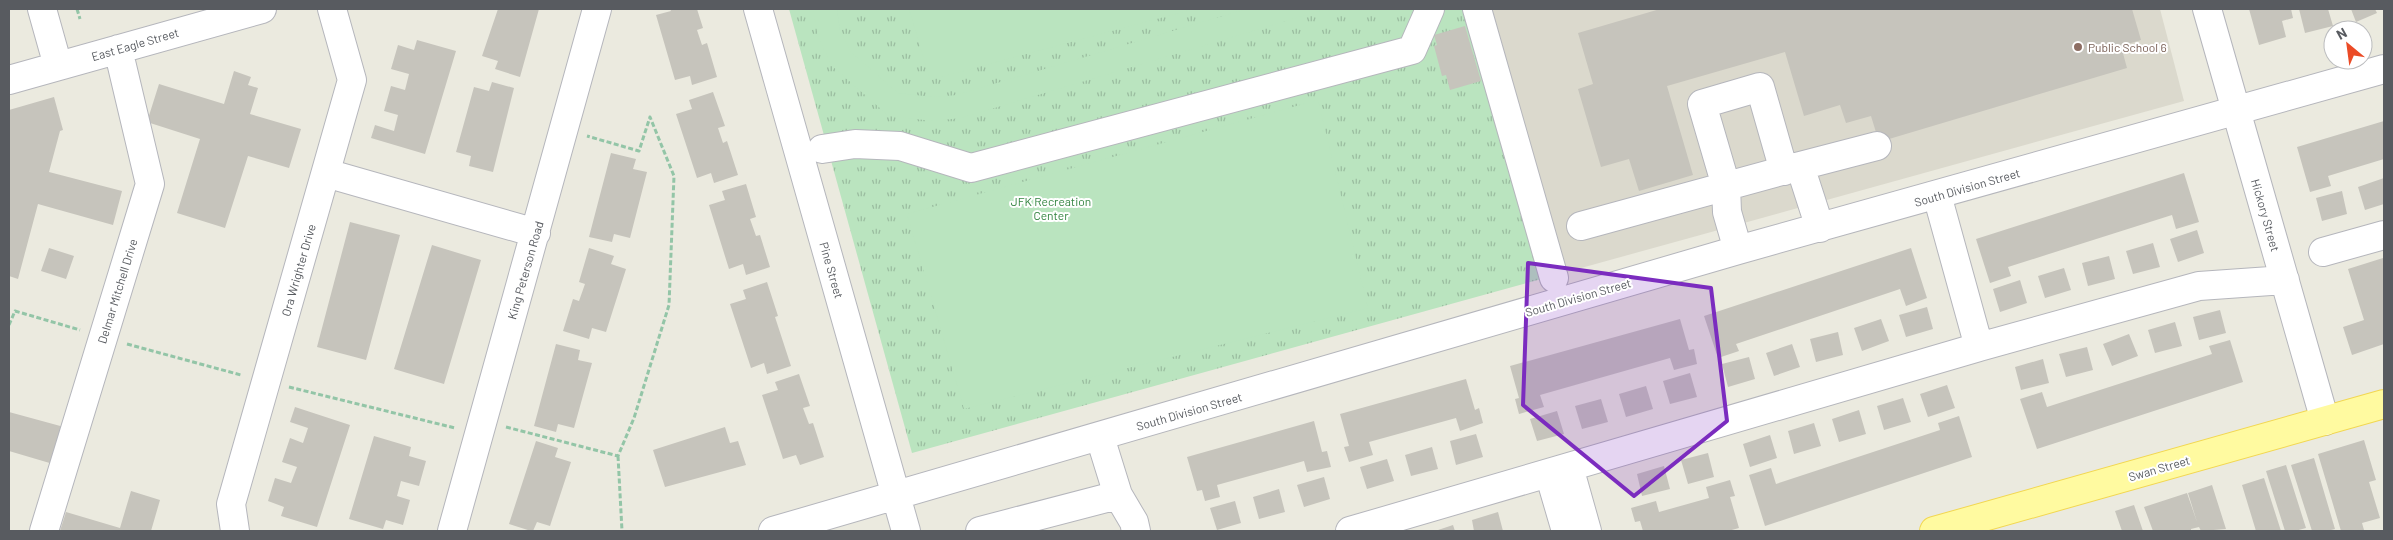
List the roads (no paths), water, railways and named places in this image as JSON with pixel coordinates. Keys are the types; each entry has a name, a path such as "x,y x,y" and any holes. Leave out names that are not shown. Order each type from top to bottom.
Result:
{"main road":[{"name":"Swan Street","path":"1934,531 2384,404"}],"street":[{"path":"42,9 58,66"},
{"name":"East Eagle Street","path":"9,80 262,9"},
{"name":"Ora Wrighter Drive","path":"234,531 231,504 352,80 332,9"},
{"name":"King Peterson Road","path":"452,531 597,9"},
{"name":"Pine Street","path":"758,9 906,531"},
{"path":"822,149 855,144 900,146 971,168 1412,50 1430,9"},
{"path":"1477,9 1554,278"},
{"name":"Hickory Street","path":"2207,9 2325,421"},
{"name":"Delmar Mitchell Drive","path":"44,531 150,184 118,49"},
{"name":"South Division Street","path":"773,531 1738,250 2384,69"},
{"path":"1738,250 1727,212 1726,186 1702,104 1760,87 1792,168 1820,228"},
{"path":"1581,226 1876,146"},
{"path":"326,172 536,232"},
{"path":"1938,195 1979,347"},
{"path":"2323,252 2384,235"},
{"path":"1350,531 1979,347 2199,286 2285,280"},
{"path":"1100,437 1118,495 1134,522 1136,531"},
{"path":"1559,470 1566,531"},
{"path":"1559,470 1587,531"},
{"path":"980,531 1118,495"}],"place":[{"name":"Public School 6","path":"2078,47"}],"park label":[{"name":"JFK Recreation Center","path":"1051,208"}]}
